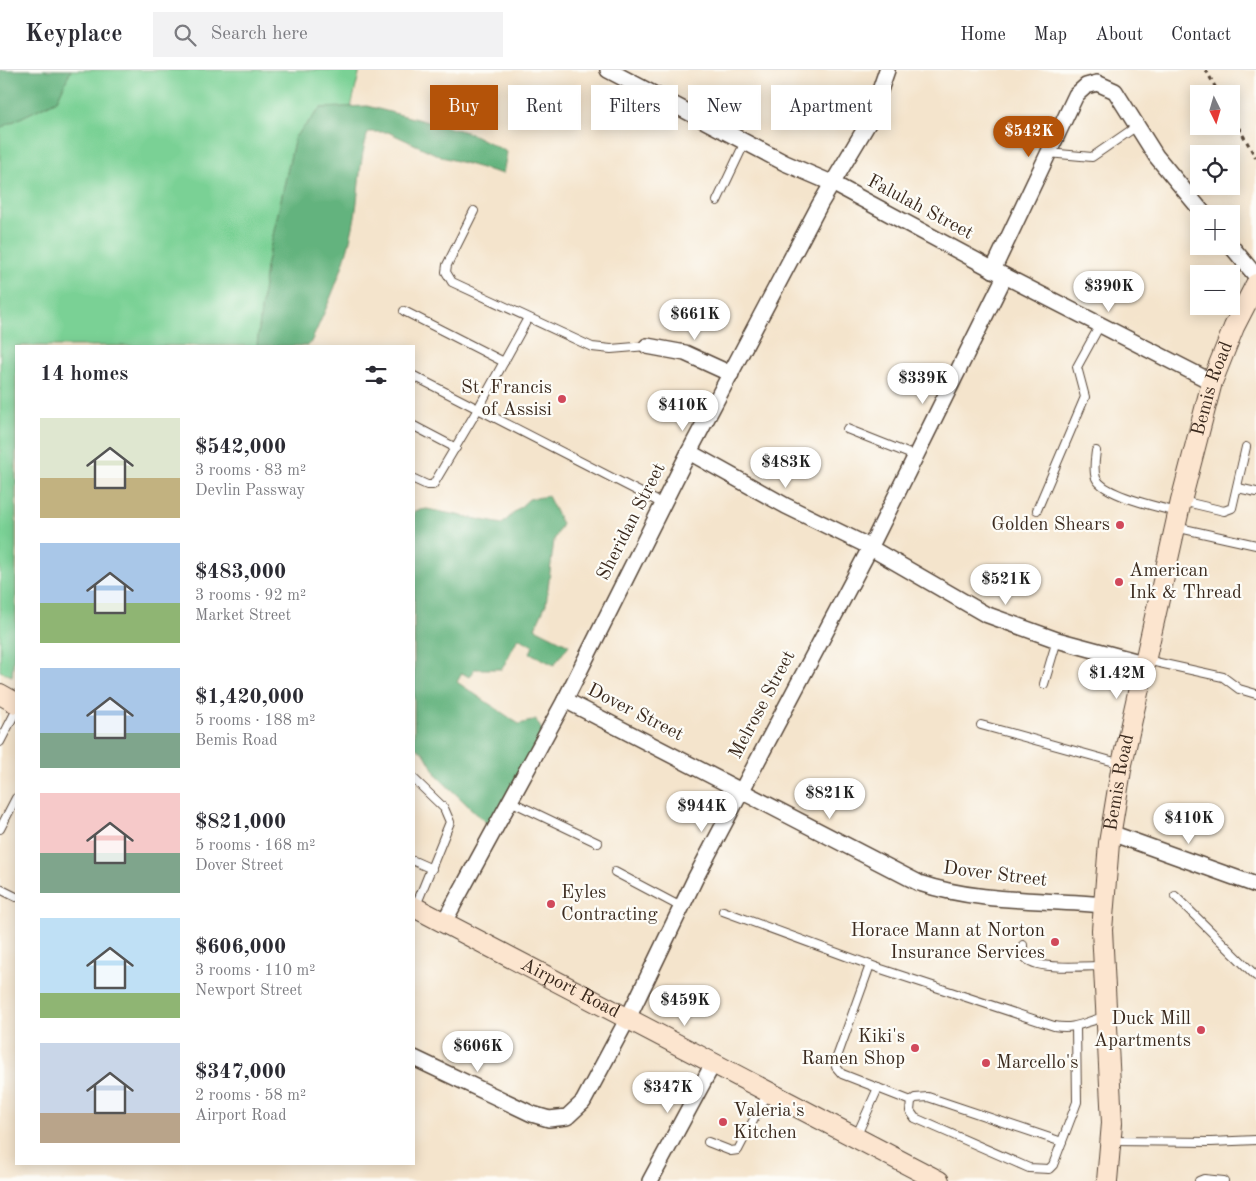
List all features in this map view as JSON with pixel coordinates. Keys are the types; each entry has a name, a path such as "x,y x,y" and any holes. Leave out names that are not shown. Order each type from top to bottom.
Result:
{"main road":[{"name":"Bemis Road","path":"1107,1181 1112,1123 1102,930 1111,834 1122,764 1178,513 1212,382 1234,327 1256,284"},
{"path":"0,694 15,702"},
{"name":"Airport Road","path":"415,908 769,1090 939,1181"}],"street":[{"name":"Falulah Street","path":"608,70 785,163 834,184 999,273 1212,382"},
{"name":"Sheridan Street","path":"444,922 565,700 689,452 820,204 834,184 869,122 887,70"},
{"name":"Melrose Street","path":"415,1058 532,1114 549,1119 567,1117 583,1102 628,1018 681,907 741,790 870,548 915,456 999,273 1048,153 1076,95 1086,86 1097,83 1115,91 1137,126"},
{"path":"1137,126 1156,156 1197,205"},
{"path":"1238,255 1256,276"},
{"path":"647,346 685,353 731,374"},
{"path":"689,452 786,506 870,548 985,614 1057,640 1144,661"},
{"name":"Dover Street","path":"565,700 919,883 988,898 1105,905"},
{"path":"1111,834 1256,885"},
{"path":"650,1181 714,1062"}],"lane":[{"path":"1048,153 1092,156 1137,126"},
{"path":"718,201 745,142"},
{"path":"474,211 447,265 448,278 452,282 585,344 602,349 647,346"},
{"path":"404,311 504,362"},
{"path":"415,479 427,485 433,485 478,410 528,318"},
{"path":"1038,510 1085,397 1077,367 1100,325"},
{"path":"415,377 663,504"},
{"path":"415,427 456,448"},
{"path":"847,429 915,456"},
{"path":"1178,513 1228,511 1232,508 1246,447"},
{"path":"1096,451 1095,475 1103,486 1143,504 1178,513 1256,544"},
{"path":"1238,488 1256,492"},
{"path":"1044,684 1057,640"},
{"path":"1144,661 1222,677 1239,689 1256,694"},
{"path":"0,742 15,713"},
{"path":"981,726 1122,764"},
{"path":"415,780 444,808 450,822 432,869 415,905"},
{"path":"0,829 15,800"},
{"path":"510,801 598,843"},
{"path":"415,861 432,869"},
{"path":"615,872 681,907"},
{"path":"0,889 15,896"},
{"path":"1175,896 1256,976"},
{"path":"723,911 870,965 1054,1026 1076,1027 1106,1017"},
{"path":"1023,945 1024,956 1029,961 1039,964 1103,966"},
{"path":"870,965 836,1064 838,1071 911,1101"},
{"path":"911,1101 910,1111 915,1118 1029,1168 1049,1169 1062,1142 1077,1102 1076,1027"},
{"path":"856,1137 878,1088"},
{"path":"708,1142 731,1151 738,1150 769,1090"},
{"path":"911,1101 915,1098 928,1096 1062,1142"},
{"path":"1111,1141 1211,1142 1256,1140"},
{"path":"1199,1181 1204,1179 1224,1181"}],"path":[{"path":"1206,70 1215,85"},
{"path":"1240,130 1256,158"}],"green space":[{"path":"0,70 71,70 57,100 0,128"},
{"path":"71,70 360,70 351,107 321,108 295,137 266,267 257,345 15,345 15,644 12,676 0,671 0,128 57,100"},
{"path":"367,106 430,123 430,130 459,130 470,133 507,152 503,174 442,157 388,132 368,132 362,155 350,242 335,286 311,342 309,345 257,345 266,267 295,137 321,108"},
{"path":"548,496 562,524 554,540 546,604 535,628 569,645 554,665 530,653 533,646 518,638 502,669 474,669 469,677 462,673 457,682 519,724 536,720 545,735 497,825 485,822 437,776 424,753 415,748 415,511 427,509 502,524 529,499"}],"place":[{"name":"St. Francis of Assisi","path":"562,399"},
{"name":"Golden Shears","path":"1120,525"},
{"name":"American Ink & Thread","path":"1119,582"},
{"name":"Eyles Contracting","path":"551,904"},
{"name":"Horace Mann at Norton Insurance Services","path":"1055,942"},
{"name":"Duck Mill Apartments","path":"1201,1030"},
{"name":"Kiki's Ramen Shop","path":"915,1048"},
{"name":"Marcello's","path":"986,1063"},
{"name":"Valeria's Kitchen","path":"723,1122"}]}
